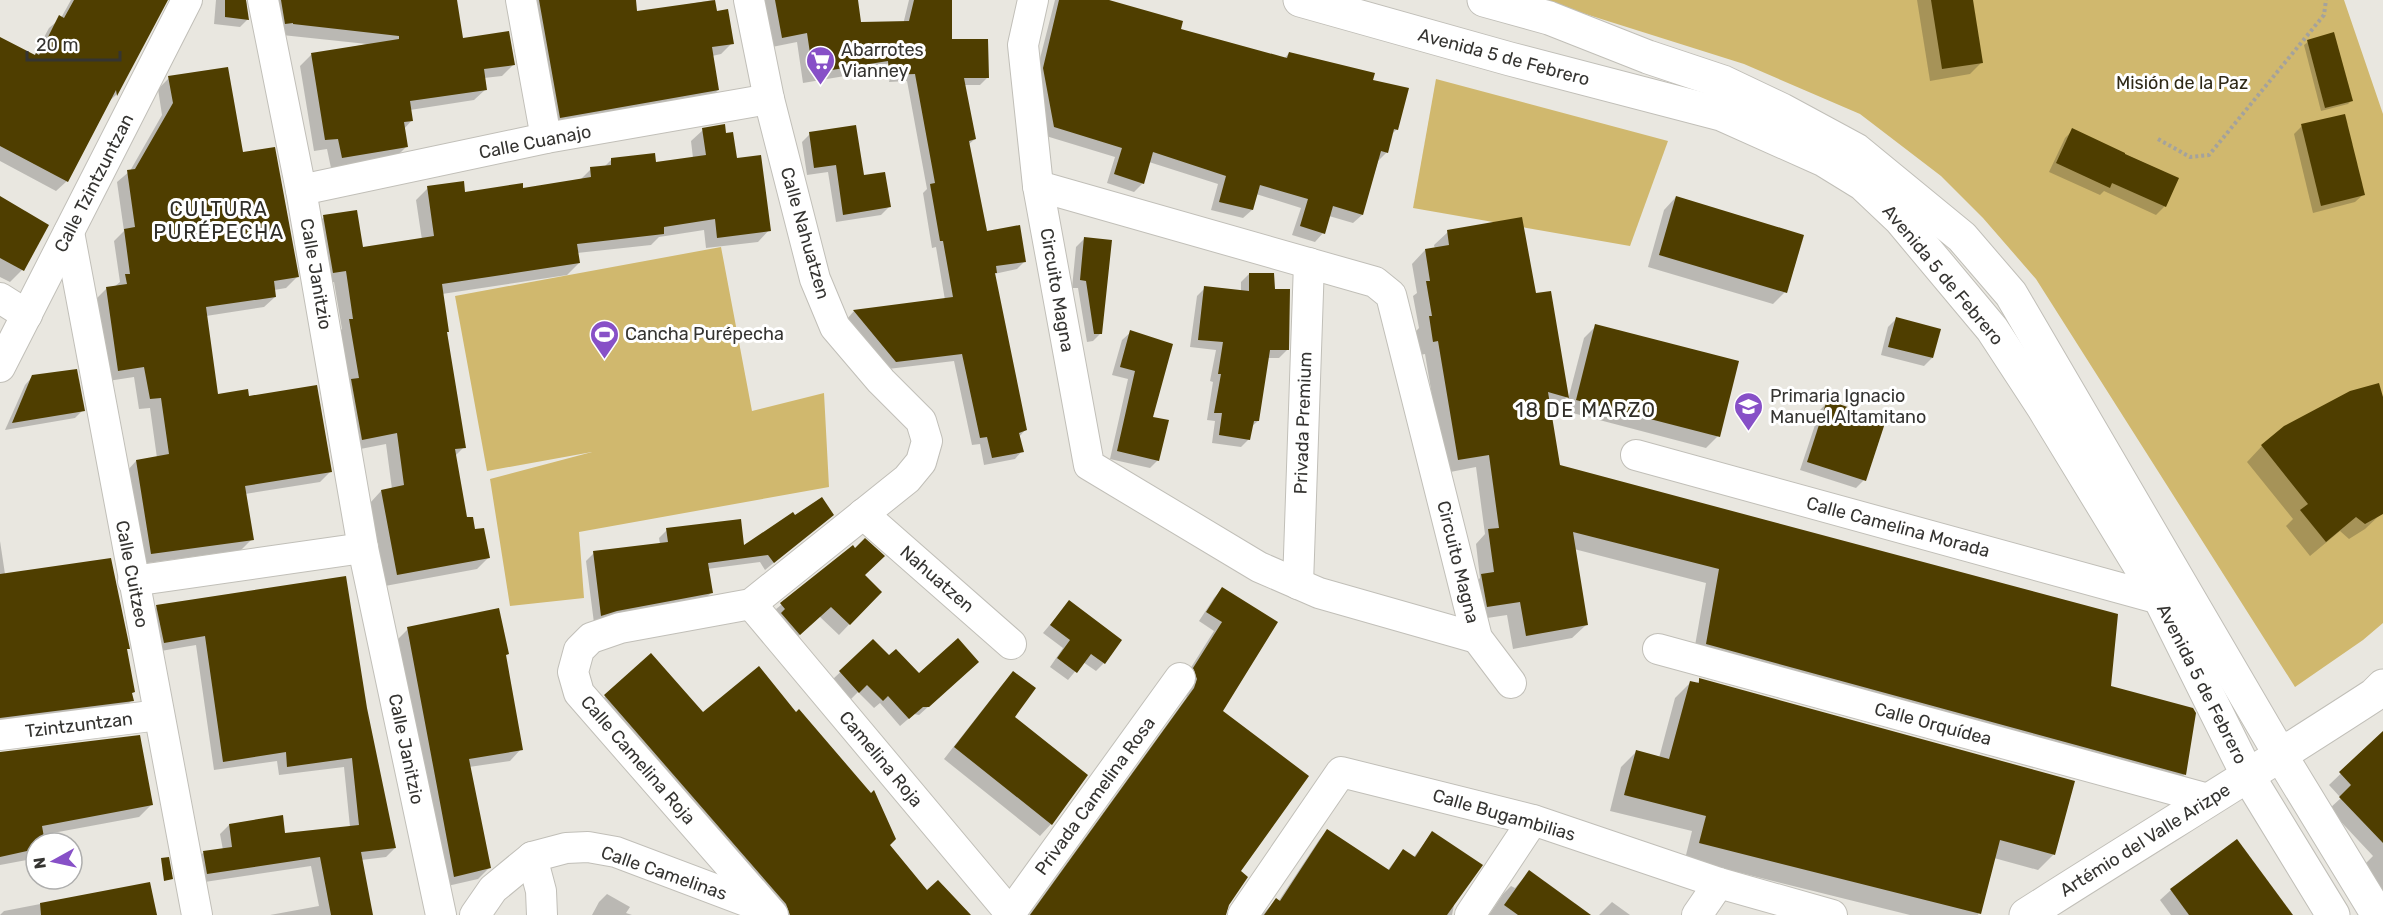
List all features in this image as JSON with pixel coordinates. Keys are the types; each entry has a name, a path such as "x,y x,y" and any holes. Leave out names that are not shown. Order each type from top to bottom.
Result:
{"street":[{"name":"Calle Tzintzuntzan","path":"0,367 187,0"},
{"name":"Calle Janitzio","path":"263,0 301,190 363,548 441,915"},
{"path":"521,0 546,138"},
{"name":"Calle Nahuatzen","path":"749,0 769,99 815,279 835,327 881,381 921,421 927,441 921,462 907,479 751,604"},
{"name":"Circuito Magna","path":"1033,0 1023,45 1038,186 1089,465 1259,567 1319,593 1477,638 1391,295 1375,282 1038,186"},
{"name":"Avenida 5 de Febrero","path":"1300,0 1540,67 1721,114 1824,160 1863,184 1900,219 1992,329 2043,407 2160,599 2248,776 2333,915"},
{"name":"Avenida 5 de Febrero","path":"1484,0 1549,18 1648,57 1723,82 1782,110 1856,150 1962,237 2011,294 2281,756 2378,915"},
{"path":"1540,67 1549,18"},
{"name":"Calle Cuanajo","path":"301,190 546,138 769,99"},
{"name":"Calle Cuitzeo","path":"69,232 197,915"},
{"name":"Privada Premium","path":"1298,584 1309,263"},
{"path":"0,298 27,315"},
{"name":"Calle Camelina Morada","path":"1636,455 2160,599"},
{"name":"Nahuatzen","path":"863,514 1011,644"},
{"path":"133,581 363,548"},
{"name":"Calle Camelina Roja","path":"751,604 620,628 591,638 579,650 573,672 579,693 771,913"},
{"name":"Camelina Roja","path":"751,604 1010,914"},
{"path":"1477,638 1511,683"},
{"name":"Calle Orquídea","path":"1658,649 2208,799"},
{"name":"Privada Camelina Rosa","path":"1010,914 1180,678"},
{"name":"Artémio del Valle Arizpe","path":"2026,915 2208,799 2281,756 2374,695 2383,686"},
{"name":"Tzintzuntzan","path":"0,735 159,715"},
{"name":"Calle Bugambilias","path":"1243,915 1341,772 1533,820 1719,883 1832,915"},
{"path":"1470,915 1533,820"},
{"name":"Calle Camelinas","path":"475,915 493,890 532,857 566,848 588,847 616,852 771,913"},
{"path":"532,857 541,891 542,915"},
{"path":"1697,915 1719,883"}],"path":[{"path":"2158,139 2190,157 2209,155 2324,15 2325,0"}],"green space":[{"name":"Misión de la Paz","path":"1541,0 2344,0 2383,114 2383,623 2363,640 2295,687 2036,279 1983,218 1941,176 1860,114 1744,64"},
{"path":"1436,79 1668,141 1630,246 1413,208"},
{"name":"Cancha Purépecha","path":"721,247 752,411 824,393 829,487 579,532 584,598 510,606 490,479 592,452 487,471 455,296"}],"building":[{"path":"74,0 168,0 117,96 116,90 68,182 0,146 0,37 39,55 59,15 64,18"},
{"path":"225,0 246,0 249,20 225,17"},
{"path":"281,0 457,0 463,38 509,31 515,65 484,69 487,90 410,101 413,121 404,122 408,147 342,158 338,139 325,140 311,53 399,39 399,36 293,23 285,24"},
{"path":"539,0 636,0 637,11 715,0 717,11 728,9 734,44 712,47 719,90 560,118"},
{"path":"775,0 858,0 861,22 909,21 914,0 952,0 952,39 988,39 989,78 964,78 976,139 969,141 987,231 1020,225 1026,262 996,266 997,273 995,273 1027,430 1019,433 1024,452 992,458 987,437 980,438 962,354 896,362 853,310 953,297 930,184 935,183 915,74 889,75 888,61 813,73 807,33 782,38"},
{"path":"1059,0 1109,0 1183,21 1181,29 1287,58 1289,52 1375,73 1373,80 1409,88 1398,130 1394,129 1388,153 1381,151 1363,215 1333,206 1325,234 1300,226 1308,199 1260,185 1253,210 1219,202 1226,176 1153,152 1144,184 1114,174 1122,148 1054,127 1043,68"},
{"path":"1931,0 1973,0 1983,63 1942,69"},
{"path":"2334,32 2353,101 2325,108 2307,40"},
{"path":"228,67 243,152 275,147 299,277 274,281 276,297 206,307 218,394 248,389 249,396 317,385 332,472 245,486 254,540 151,554 136,460 169,454 161,398 150,399 144,367 118,371 106,287 127,284 125,274 130,274 124,229 135,227 127,170 135,169 173,103 168,76"},
{"path":"2345,114 2365,195 2321,206 2301,124"},
{"path":"725,124 726,133 733,132 737,158 761,155 771,231 717,238 715,219 664,227 664,234 577,244 580,263 442,284 449,332 447,332 466,448 455,449 467,517 473,517 475,529 484,528 490,558 397,575 381,490 404,485 397,433 362,440 351,379 359,378 349,319 353,319 346,271 333,273 323,215 357,210 363,247 434,236 427,186 464,181 465,192 523,183 523,188 591,177 590,167 611,165 611,158 655,153 656,162 706,155 702,128"},
{"path":"856,125 864,175 885,172 891,207 843,215 836,165 814,168 809,132"},
{"path":"2072,128 2179,178 2166,207 2112,183 2110,188 2056,163"},
{"path":"0,196 49,225 24,271 0,258"},
{"path":"1676,196 1804,235 1787,293 1659,255"},
{"path":"1522,217 1536,293 1551,291 1569,398 1548,392 1560,465 2118,614 2111,686 2193,708 2196,713 2186,775 1706,644 1719,569 1573,532 1588,625 1526,636 1520,602 1487,607 1481,574 1494,572 1488,529 1499,528 1489,455 1458,460 1438,341 1433,342 1429,316 1432,316 1426,281 1430,281 1425,249 1449,245 1447,230"},
{"path":"1084,237 1112,240 1102,334 1094,334 1086,281 1080,280"},
{"path":"1249,273 1274,273 1275,289 1290,289 1289,350 1270,350 1259,421 1254,421 1250,440 1219,435 1222,413 1214,413 1221,374 1218,374 1223,342 1198,340 1204,286 1249,291"},
{"path":"1896,317 1941,329 1933,358 1888,347"},
{"path":"1595,324 1739,361 1720,437 1576,400"},
{"path":"1130,330 1173,344 1153,417 1169,420 1159,461 1117,451 1135,371 1120,367"},
{"path":"77,369 85,411 12,423 32,375"},
{"path":"2379,383 2383,397 2383,514 2365,524 2356,517 2326,542 2300,510 2308,504 2261,445 2284,426 2350,391"},
{"path":"1827,400 1886,420 1866,481 1807,462"},
{"path":"822,497 834,515 774,563 768,555 708,563 713,593 601,616 593,551 668,542 666,528 741,519 744,545 793,512 795,515"},
{"path":"865,538 885,556 865,575 882,592 850,625 831,607 800,635 781,613 785,609 780,603 853,545 855,548"},
{"path":"111,558 130,649 127,649 135,692 132,693 134,701 0,718 0,574"},
{"path":"346,576 367,708 396,848 361,852 373,915 331,915 320,857 207,874 203,851 232,847 229,824 283,815 285,833 359,825 352,758 287,767 286,752 223,762 205,636 164,643 156,605"},
{"path":"1222,587 1278,622 1223,711 1309,776 1241,871 1248,877 1229,905 1226,915 1030,915 1194,688 1197,679 1193,668 1222,622 1206,612"},
{"path":"1069,600 1122,640 1105,664 1091,654 1077,673 1057,658 1070,640 1050,625"},
{"path":"499,608 509,654 506,655 523,750 469,759 491,868 454,877 407,627"},
{"path":"958,638 979,662 929,707 923,707 909,719 888,696 883,701 867,685 859,693 839,671 873,639 889,655 896,649 919,673"},
{"path":"651,653 703,712 759,666 796,712 799,709 871,793 874,790 896,839 890,845 927,890 938,880 971,915 790,915 786,904 604,695"},
{"path":"1013,671 1036,688 1015,717 1088,775 1052,825 954,747"},
{"path":"1699,678 2075,781 2055,855 2000,840 1981,914 1699,843 1706,816 1624,795 1636,750 1669,759 1690,681 1699,683"},
{"path":"2383,731 2383,843 2339,797 2351,785 2339,772"},
{"path":"140,735 153,805 42,826 43,831 24,831 24,852 0,857 0,752"},
{"path":"1327,829 1389,870 1403,849 1415,857 1432,831 1483,865 1447,915 1264,915 1276,898 1280,901"},
{"path":"2237,839 2293,915 2189,915 2170,889"},
{"path":"169,857 173,879 164,881 161,858"},
{"path":"1529,870 1591,915 1518,915 1504,905"},
{"path":"150,882 157,915 41,915 40,903"}],"place":[{"name":"Abarrotes Vianney","path":"820,86"},
{"name":"Cancha Purépecha","path":"604,360"},
{"name":"Primaria Ignacio Manuel Altamitano","path":"1749,432"}],"district":[{"name":"CULTURA PURÉPECHA","path":"219,220"},
{"name":"18 DE MARZO","path":"1586,410"}]}
